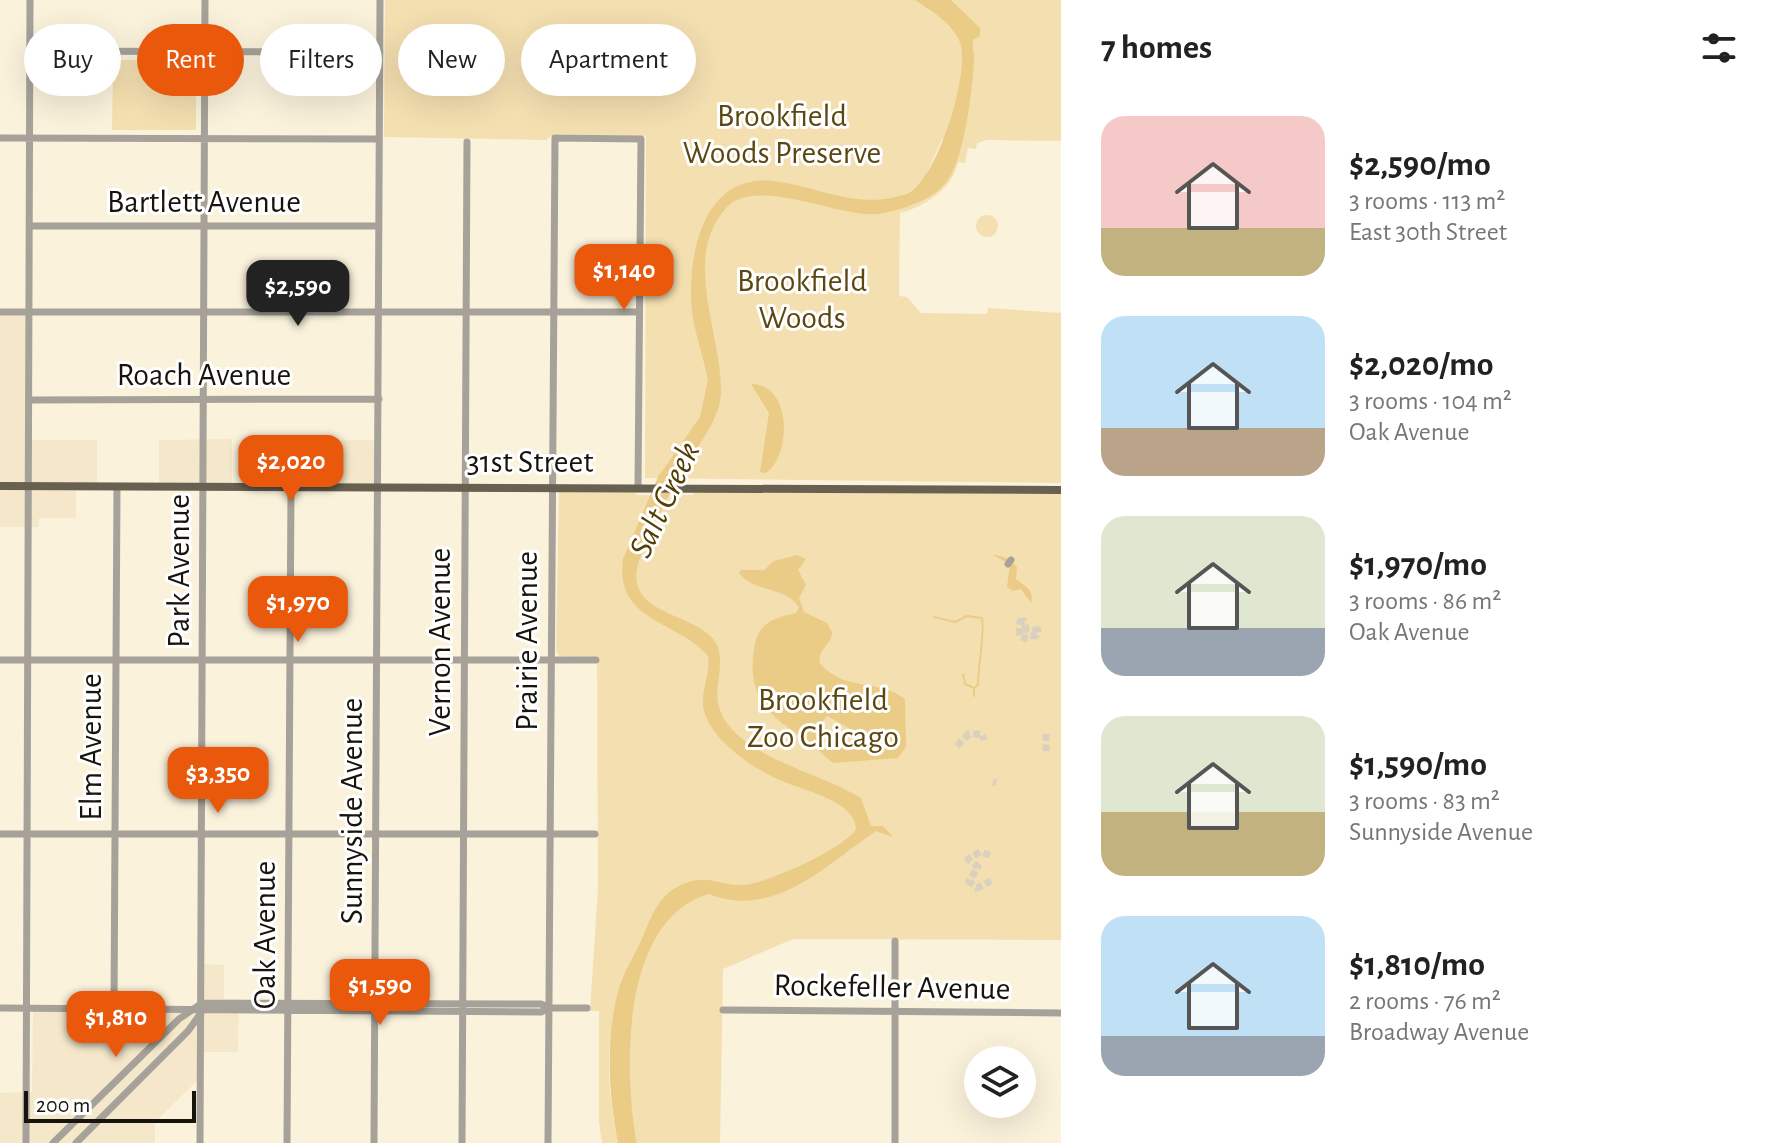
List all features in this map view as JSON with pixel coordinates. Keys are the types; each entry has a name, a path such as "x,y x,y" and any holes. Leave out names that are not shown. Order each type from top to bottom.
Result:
{"main road":[{"name":"31st Street","path":"0,486 704,486 1061,490"}],"street":[{"path":"30,0 30,24"},
{"name":"Park Avenue","path":"205,0 205,24"},
{"name":"Sunnyside Avenue","path":"380,0 380,24"},
{"path":"26,1143 30,96"},
{"name":"Park Avenue","path":"200,1143 204,96"},
{"name":"Sunnyside Avenue","path":"374,1143 379,96"},
{"path":"0,138 379,139"},
{"name":"Prairie Avenue","path":"548,1143 555,138 641,139 639,312"},
{"name":"Vernon Avenue","path":"462,1143 467,142"},
{"name":"Bartlett Avenue","path":"30,226 379,226"},
{"path":"0,312 639,312 643,486"},
{"name":"Roach Avenue","path":"29,400 379,399"},
{"name":"Elm Avenue","path":"114,1008 117,487"},
{"name":"Oak Avenue","path":"287,1143 291,487"},
{"path":"0,660 596,660"},
{"path":"0,834 595,834"},
{"path":"895,941 895,1143"},
{"path":"0,1008 191,1011 202,1007 462,1008 541,1004 549,1008 587,1008"},
{"path":"76,1143 188,1031 202,1007"},
{"name":"Rockefeller Avenue","path":"723,1010 1061,1013"},
{"path":"53,1143 191,1011"}],"shaded area":[{"path":"0,309 27,309 28,485 0,485"},
{"path":"232,439 232,485 159,485 159,440"},
{"path":"31,440 97,440 97,485 31,484"},
{"path":"380,440 380,485 244,485 244,441"},
{"path":"0,489 76,489 76,518 39,518 38,527 0,527"},
{"path":"202,964 224,965 224,999 239,999 238,1052 202,1052 201,1077 155,1122 155,1143 0,1143 0,1093 32,1092 33,1010 202,1011"}],"green space":[{"name":"Brookfield Woods Preserve","path":"385,0 1061,0 1061,141 987,140 977,143 976,149 968,148 965,163 958,162 944,188 919,206 900,213 899,296 907,297 921,313 987,314 988,308 1061,313 1061,483 645,478 646,136 554,134 546,140 384,137","holes":["942,139 961,140 901,209 901,196 922,184"]},
{"path":"121,60 137,60 137,96 196,96 196,130 112,130 112,96 121,96"},
{"path":"987,215 995,218 998,226 995,234 987,237 979,234 976,226 979,218"},
{"name":"Brookfield Zoo Chicago","path":"559,491 637,492 636,495 649,495 664,505 671,495 693,495 695,492 1061,494 1061,940 793,939 723,969 720,1143 637,1143 616,1009 610,1042 609,1076 618,1143 602,1143 599,1122 599,1011 590,1011 598,887 597,657 559,656 556,651"}],"water":[{"name":"Salt Creek","path":"915,0 951,0 980,28 980,36 973,40 972,89 967,120 951,175 930,196 885,213 852,212 774,196 739,199 727,207 713,227 705,273 720,371 721,394 717,413 655,524 639,561 636,579 640,592 649,602 703,630 714,640 720,656 718,701 729,726 762,752 861,798 871,826 883,826 893,837 876,831 818,873 777,894 755,900 733,900 709,894 680,909 659,933 644,965 630,1039 632,1113 637,1143 618,1143 610,1064 615,1004 624,974 658,905 670,891 696,880 742,885 768,879 837,846 856,829 854,819 838,804 760,770 719,737 704,709 708,656 695,644 638,608 628,596 623,580 623,559 658,477 700,417 708,380 693,318 692,277 699,236 718,201 732,189 750,182 772,181 856,199 890,198 908,193 930,168 949,123 961,74 962,54 959,40 951,27"},
{"path":"751,384 764,387 774,395 784,421 780,451 775,464 766,473 760,472 769,413"},
{"path":"992,554 1007,558 1017,567 1016,579 1030,591 1031,603 1021,589 1013,591 1007,587 1010,565"},
{"path":"797,555 806,559 798,570 806,585 799,598 804,612 827,623 832,632 820,663 839,678 884,689 905,699 906,747 898,758 833,763 773,716 758,695 753,667 759,633 768,623 796,613 799,607 786,595 753,584 739,573 741,570 764,570 774,561","holes":["827,716 852,730 855,743 840,747 820,725"]}],"waterway":[{"path":"934,617 955,622 967,616 982,618 978,685 974,688 974,696"},
{"path":"963,674 965,684 972,687"}],"tunnel":[{"path":"1016,632 1019,632 1020,622 1024,621 1027,632 1022,644"},
{"path":"1022,629 1038,630 1036,636 1026,635"},
{"path":"957,746 969,734 982,734 984,740"},
{"path":"1046,734 1046,751"},
{"path":"990,855 980,852 968,859 978,867 969,881 977,888 993,880"}],"park label":[{"name":"Brookfield Woods","path":"802,300"}]}
